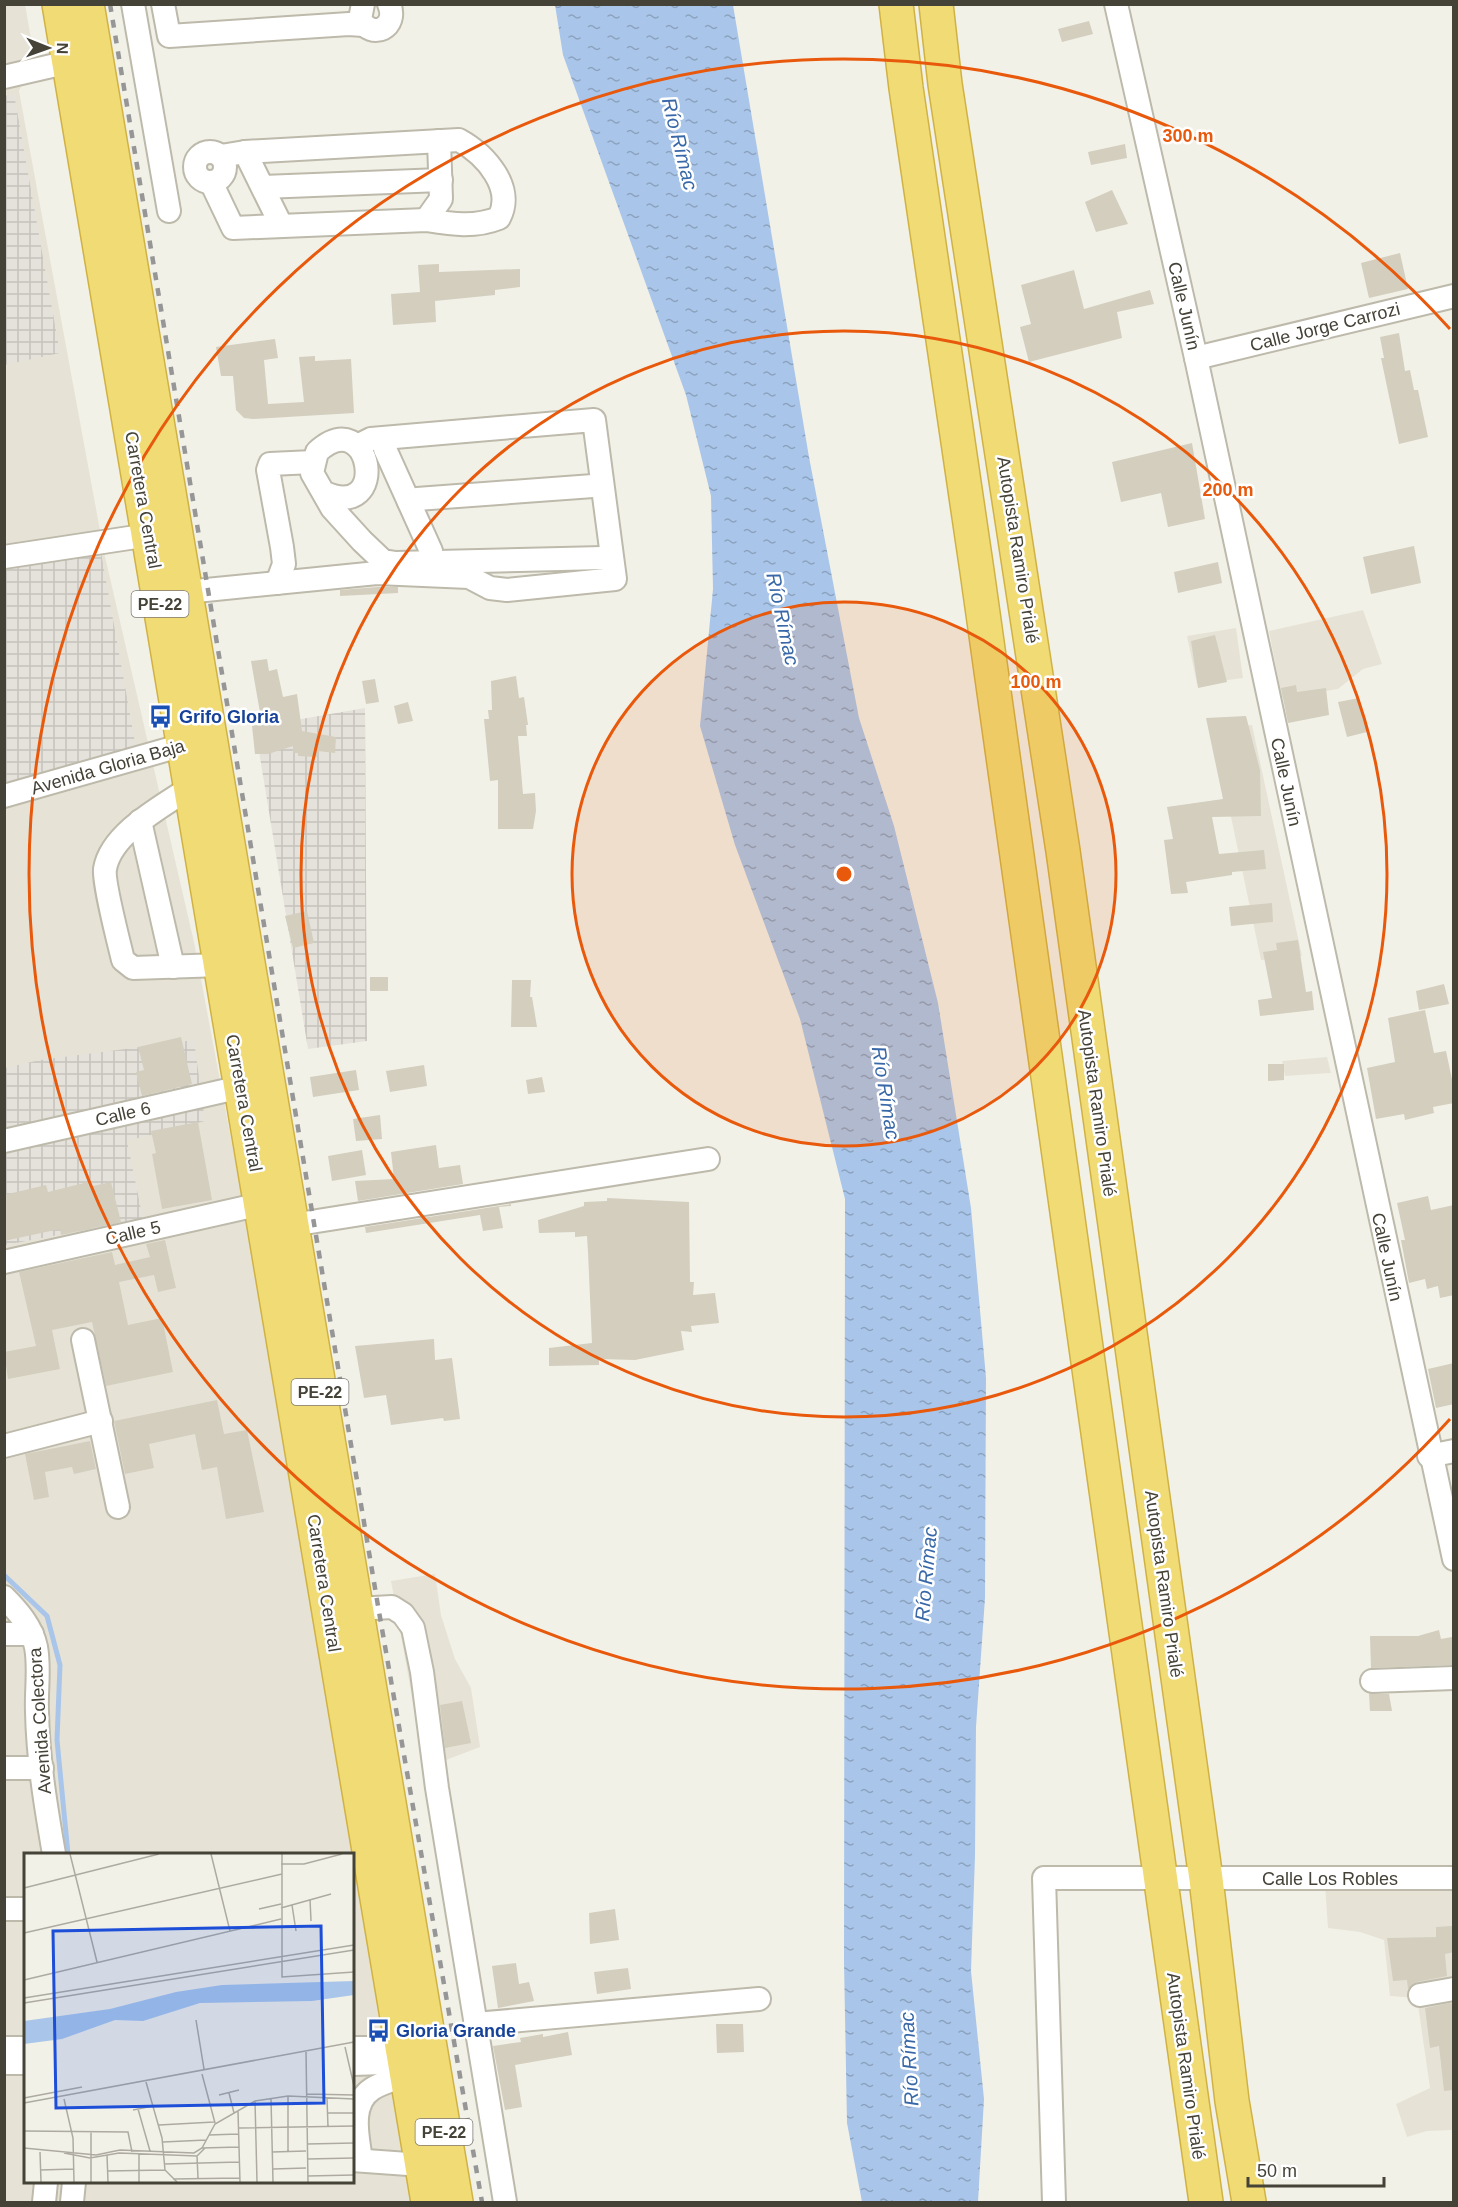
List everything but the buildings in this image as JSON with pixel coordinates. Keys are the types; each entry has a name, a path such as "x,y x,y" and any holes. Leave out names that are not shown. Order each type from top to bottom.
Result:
{"highway":[{"name":"Carretera Central","path":"59,4 148,536 197,741 292,1225 356,1609 415,2059 422,2165 428,2202"},
{"name":"Carretera Central","path":"87,4 186,592 197,741 191,787 241,1087 415,2059 456,2202"},
{"name":"Autopista Ramiro Prialé","path":"896,4 1206,2202"},
{"name":"Autopista Ramiro Prialé","path":"936,4 945,84 1063,851 1206,1879 1232,2101 1249,2202"}],"street":[{"path":"133,4 169,211"},
{"path":"163,4 169,36 349,24 363,15 376,31 388,25 392,12 389,4"},
{"name":"Calle Junín","path":"1116,4 1196,358 1429,1456 1454,1559"},
{"path":"4,77 69,62"},
{"path":"211,182 233,228 426,220 454,225 486,223 498,219 505,206 505,192 498,178 473,148 459,140 244,152 221,156 211,152 200,156 197,161 197,173 205,181 217,180 224,172 221,156"},
{"path":"426,220 441,199 439,141"},
{"path":"244,152 281,225"},
{"path":"160,158 197,161"},
{"path":"263,187 441,180"},
{"name":"Calle Jorge Carrozi","path":"1196,358 1454,296"},
{"path":"334,495 355,494 363,486 368,476 371,439 594,420 606,566"},
{"path":"567,432 582,436 590,442 594,491 606,566 427,551 386,550 312,473 313,462 317,452 325,445 336,441 347,441 370,450 567,432"},
{"path":"370,450 412,508 427,551"},
{"path":"370,450 427,551"},
{"path":"277,583 284,564 268,470 270,464 313,462"},
{"path":"412,508 417,499 594,491"},
{"path":"334,495 332,508 383,561 606,566"},
{"path":"4,557 148,536"},
{"path":"186,592 377,573 469,577 490,588 507,590 606,566"},
{"name":"Avenida Gloria Baja","path":"4,796 197,741"},
{"path":"191,787 140,821 113,849 105,870 123,960 134,968 221,965"},
{"path":"140,821 173,967"},
{"name":"Calle 6","path":"4,1141 241,1087"},
{"path":"292,1225 708,1159"},
{"name":"Calle 5","path":"4,1262 261,1204"},
{"path":"83,1340 118,1507"},
{"path":"4,1446 101,1421"},
{"path":"1429,1456 1454,1451"},
{"name":"Avenida Colectora","path":"4,1597 18,1611 32,1634 37,1649 37,1713 54,1853"},
{"path":"356,1609 392,1607 403,1614 413,1628 422,1672 437,1788 505,2202"},
{"path":"4,1634 32,1634"},
{"path":"1372,1680 1454,1678"},
{"path":"4,1768 42,1768"},
{"name":"Calle Los Robles","path":"1054,2202 1044,1878 1454,1878"},
{"path":"4,1909 24,1909"},
{"path":"1420,1995 1454,1989"},
{"path":"475,2024 759,1999"},
{"path":"4,2048 24,2048"},
{"path":"354,2048 415,2059"},
{"path":"354,2064 415,2059"},
{"path":"415,2059 362,2092 357,2122 357,2160 422,2165"},
{"path":"4,2063 24,2063"},
{"path":"44,2202 46,2183"},
{"path":"72,2202 74,2183"}],"shaded area":[{"path":"25,4 34,56 19,91 104,552 194,942 270,1346 335,1747 397,2077 415,2202 5,2202 4,5"},
{"path":"14,94 60,353 5,365 4,96"},
{"path":"99,541 136,748 5,783 5,557"},
{"path":"1363,610 1382,664 1363,669 1338,689 1282,698 1269,631"},
{"path":"1236,628 1243,678 1197,684 1187,636"},
{"path":"365,708 367,1041 308,1049 255,727"},
{"path":"1252,725 1302,956 1261,960 1231,817 1209,728"},
{"path":"194,1040 205,1121 127,1141 143,1219 5,1245 5,1068 40,1060"},
{"path":"1327,1057 1331,1073 1285,1076 1282,1061"},
{"path":"435,1574 441,1615 455,1659 471,1688 480,1747 425,1768 391,1581"},
{"path":"1453,1884 1453,2130 1427,2131 1407,2137 1396,2104 1430,2088 1417,1998 1390,1996 1384,1940 1360,1932 1328,1928 1325,1885"}],"water":[{"name":"Río Rímac","path":"555,5 733,5 809,457 859,718 894,826 938,1003 971,1208 986,1378 985,1598 976,1727 971,1971 984,2099 978,2202 862,2202 847,2123 844,1962 845,1199 800,1019 735,845 700,726 713,589 711,496 686,395 563,55"}],"waterway":[{"path":"4,1575 47,1616 60,1665 57,1740 68,1853"}],"railway":[{"path":"110,4 378,1606 482,2202"}],"place":[{"name":"Grifo Gloria","path":"161,717"},
{"name":"Gloria Grande","path":"378,2031"}]}
